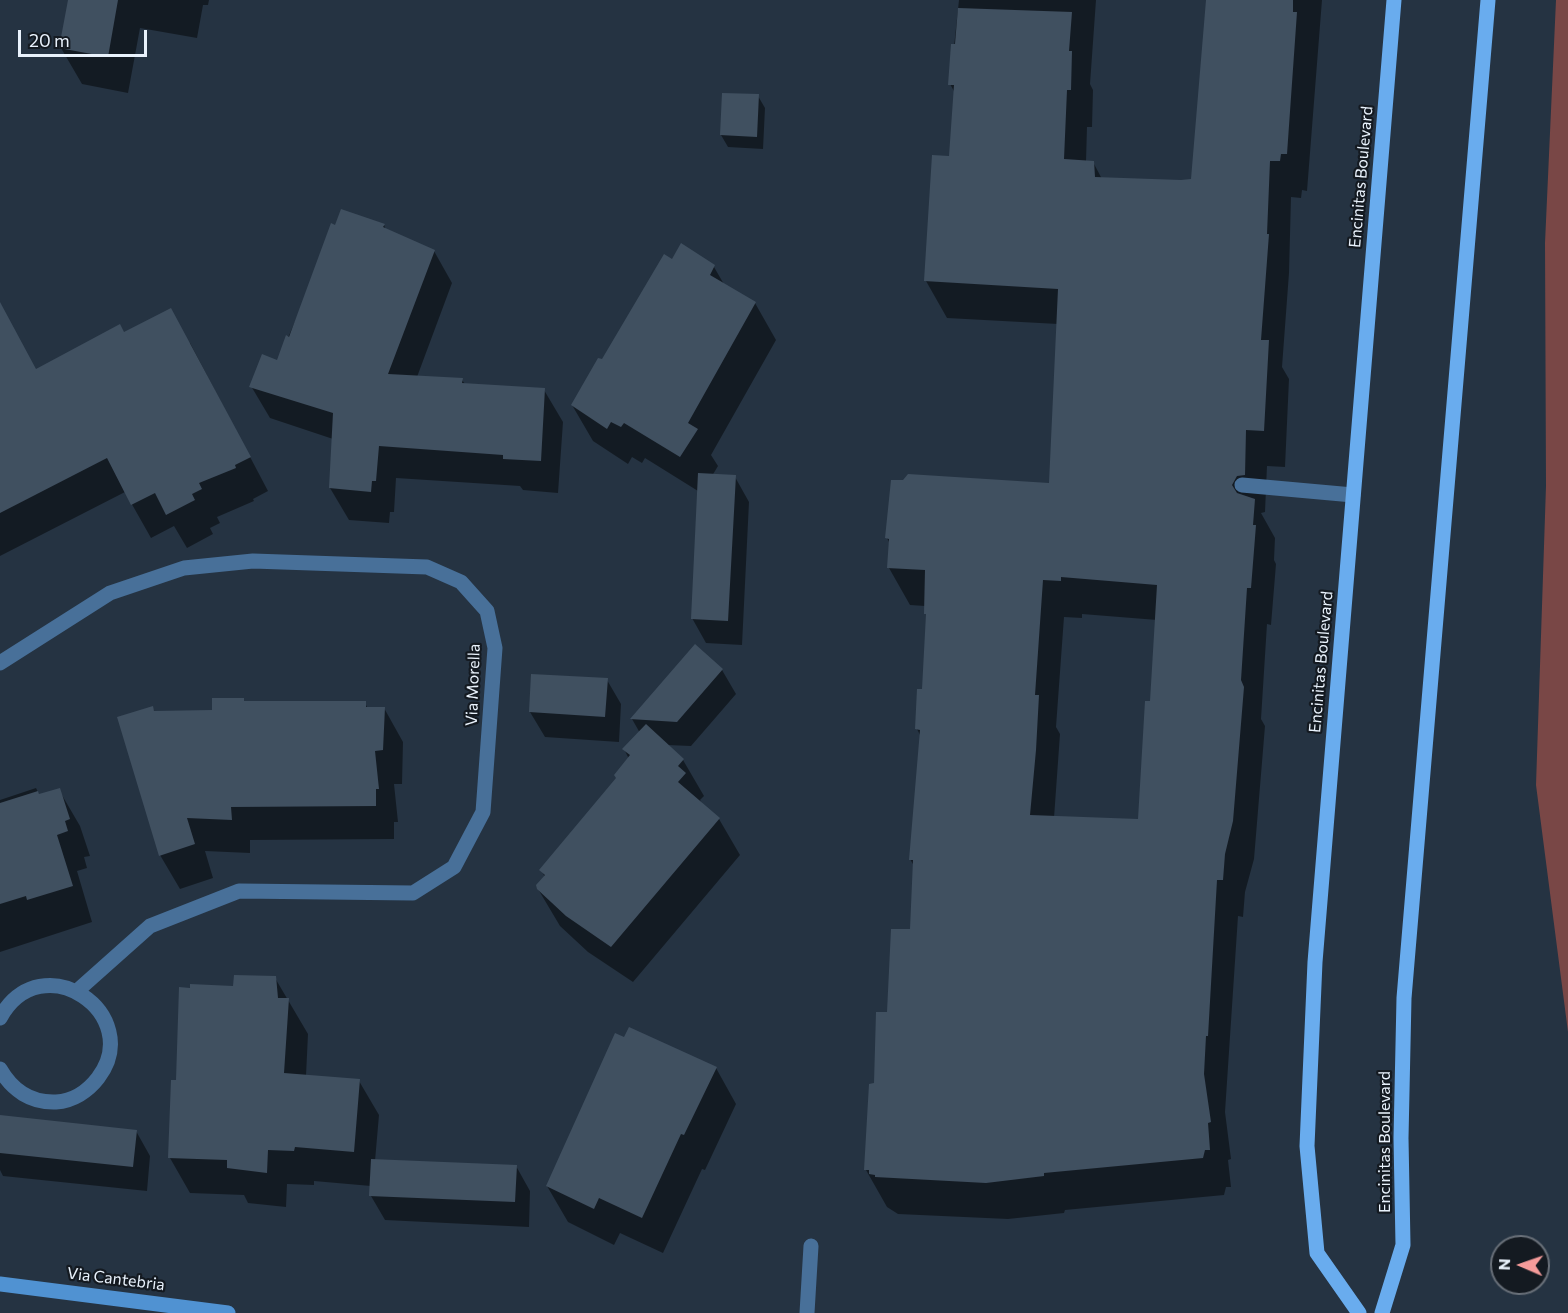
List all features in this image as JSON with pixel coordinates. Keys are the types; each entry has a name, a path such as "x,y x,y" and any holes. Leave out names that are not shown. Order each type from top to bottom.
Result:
{"main road":[{"name":"Encinitas Boulevard","path":"1359,1313 1317,1253 1307,1146 1315,962 1394,0"},
{"name":"Encinitas Boulevard","path":"1382,1313 1403,1245 1401,1138 1404,998 1488,0"},
{"name":"Via Cantebria","path":"0,1284 228,1313"}],"street":[{"path":"1242,485 1353,495"},
{"name":"Via Morella","path":"0,663 110,593 184,568 253,561 427,567 461,582 488,611 495,648 483,812 454,867 413,893 238,891 150,926 77,991"},
{"path":"0,1018 6,1007 21,994 39,986 58,985 77,991 93,1002 104,1017 109,1035 109,1054 102,1072 91,1087 75,1097 57,1102 38,1101 21,1094 7,1081 0,1069"},
{"path":"807,1313 811,1246"}],"shaded area":[{"path":"1556,0 1568,0 1568,1032 1536,785 1546,486 1545,243"}],"building":[{"path":"68,0 118,0 108,57 59,48"},
{"path":"1206,0 1293,0 1293,12 1297,12 1287,154 1281,154 1280,161 1270,161 1267,234 1269,234 1261,340 1269,340 1264,431 1246,430 1245,475 1237,476 1232,485 1237,493 1255,499 1253,525 1256,525 1251,588 1247,588 1241,680 1244,687 1233,821 1225,854 1223,880 1217,880 1204,1074 1211,1122 1208,1123 1210,1150 1205,1150 1203,1158 1044,1173 1044,1176 986,1183 875,1177 869,1174 869,1170 864,1170 869,1084 874,1083 876,1012 887,1012 891,929 910,929 913,860 909,860 920,730 915,729 917,689 922,689 926,614 924,614 925,570 887,568 889,539 885,538 891,480 903,480 908,474 1049,483 1058,289 924,281 932,155 949,156 954,85 948,85 951,44 955,44 958,8 1072,12 1069,51 1072,51 1071,90 1067,90 1064,159 1094,161 1095,177 1191,179","holes":["1061,577 1157,585 1150,701 1145,701 1138,819 1030,815 1036,750 1039,695 1035,695 1043,580 1061,581"]},
{"path":"722,93 759,94 757,137 720,135"},
{"path":"341,209 385,224 383,227 435,250 388,374 463,378 462,383 545,388 541,461 503,459 503,455 379,446 376,481 372,481 371,492 329,488 333,413 249,387 262,354 277,360 286,335 289,337 331,223 335,225"},
{"path":"681,243 715,265 710,275 756,302 688,423 698,429 680,457 624,423 621,427 611,422 607,429 571,405 598,358 602,359 664,254 672,259"},
{"path":"0,302 36,369 120,324 124,332 171,308 251,457 235,465 236,468 199,483 202,489 192,494 195,500 166,515 155,493 131,505 107,458 0,513"},
{"path":"698,473 736,475 728,621 691,619"},
{"path":"695,644 723,669 677,722 630,719"},
{"path":"531,674 608,678 605,717 529,712"},
{"path":"212,698 244,698 244,701 366,701 366,707 385,707 383,750 375,751 379,789 376,789 376,806 231,807 232,820 187,818 195,844 159,856 117,717 153,706 154,711 212,710"},
{"path":"646,724 684,759 678,766 686,773 678,782 720,818 611,947 566,916 537,889 536,885 545,875 539,870 616,778 614,775 630,755 622,749"},
{"path":"60,788 70,819 65,821 68,831 57,835 73,886 27,900 26,896 0,904 0,803 38,791 39,794"},
{"path":"234,975 276,976 278,998 289,998 284,1073 360,1079 354,1152 295,1147 294,1151 268,1150 267,1173 227,1168 227,1160 168,1158 171,1080 176,1080 179,987 190,988 190,984 233,986"},
{"path":"629,1027 717,1067 684,1135 681,1134 642,1218 599,1198 594,1209 546,1186 615,1033 624,1037"},
{"path":"0,1115 137,1130 133,1167 0,1153"},
{"path":"371,1159 517,1165 515,1202 369,1196"}]}
